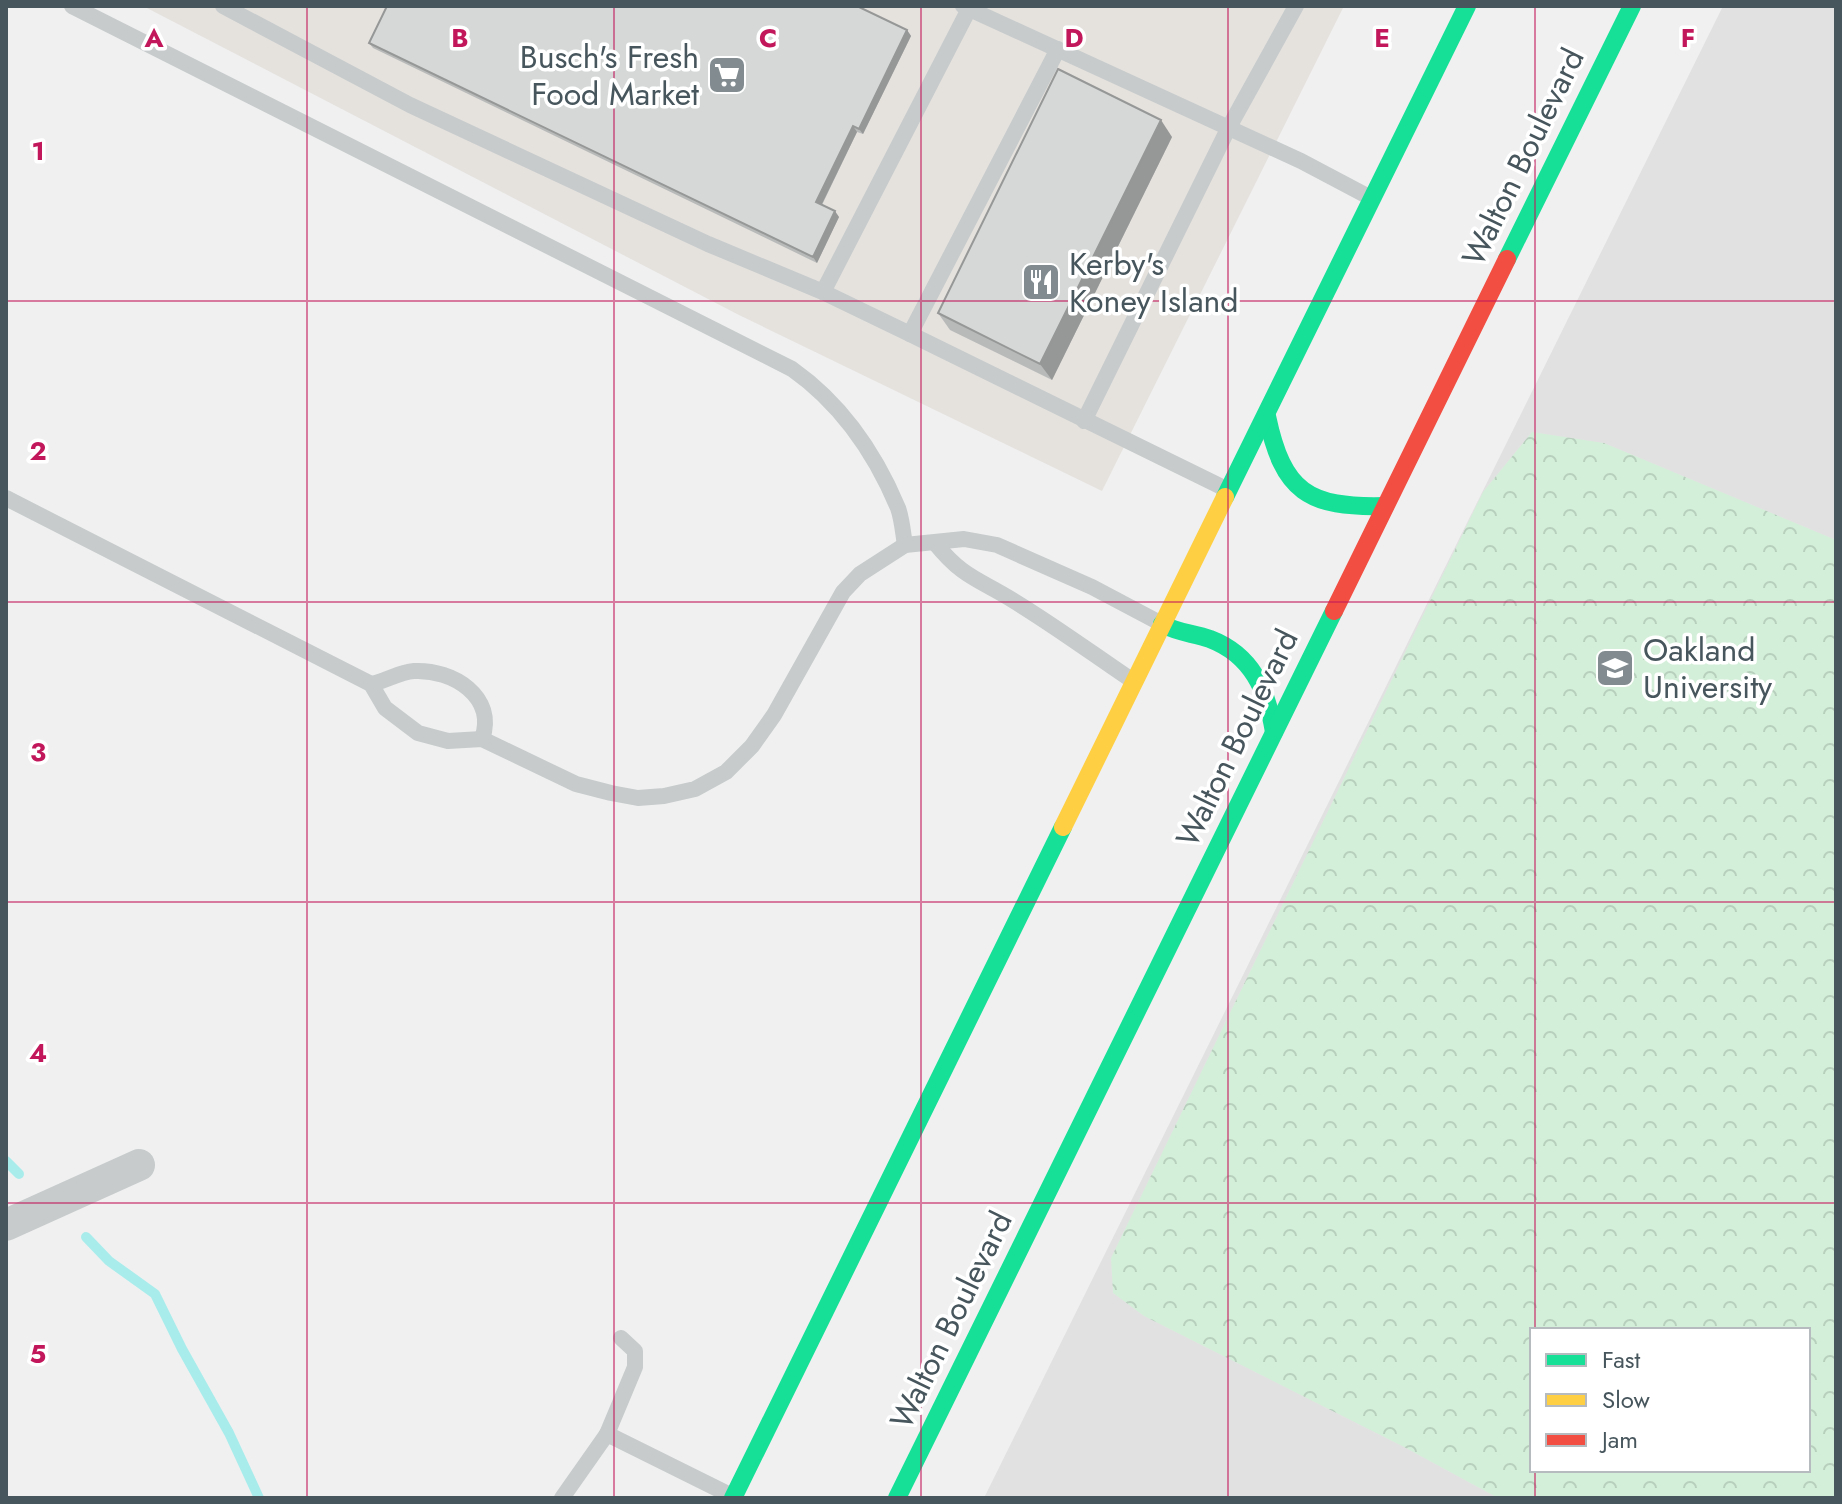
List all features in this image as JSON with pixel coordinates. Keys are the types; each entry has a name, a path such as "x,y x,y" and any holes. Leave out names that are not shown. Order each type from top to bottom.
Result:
{"main road":[{"path":"734,1498 1467,6"},
{"name":"Walton Boulevard","path":"897,1498 1632,6"},
{"path":"1267,416 1278,458 1287,475 1302,491 1318,501 1341,506 1385,506"},
{"path":"1162,624 1182,634 1206,637 1245,660 1261,681 1269,702 1274,732"}],"street":[{"path":"6,1225 139,1165"}],"lane":[{"path":"72,6 792,369 816,386 853,426 899,510 905,545"},
{"path":"223,6 410,105 708,244 823,292 1229,490"},
{"path":"1084,421 1228,129 1296,6"},
{"path":"823,292 966,8 1301,161 1373,199"},
{"path":"910,334 1058,49"},
{"path":"6,498 371,684 385,708 418,733 448,741 482,739 564,779 638,798 695,789 726,772 752,746 774,715 843,592 860,574 905,545 964,539 997,545 1092,587 1162,624"},
{"path":"935,543 965,575 1013,600 1134,681"},
{"path":"371,684 414,671 457,678 477,699 487,725 482,739"},
{"path":"562,1498 607,1434 635,1367 635,1351 621,1338"},
{"path":"607,1434 734,1498"}],"shaded area":[{"path":"143,6 1344,6 1102,491 739,315"},
{"name":"Oakland University","path":"1723,6 1836,6 1836,1498 984,1498"}],"green space":[{"name":"Oakland University","path":"1532,432 1604,443 1836,540 1836,1498 1498,1498 1144,1316 1113,1293 1111,1258 1483,492"}],"building":[{"path":"387,6 857,6 907,30 859,129 853,126 816,202 835,211 813,257 369,43"},
{"path":"1058,69 1161,120 1040,364 938,313"}],"waterway":[{"path":"6,1161 19,1174"},
{"path":"86,1237 109,1261 155,1294 229,1433 259,1498"}],"traffic: fast":[{"path":"1225,497 1467,6"},
{"path":"1507,259 1632,6"},
{"path":"1267,416 1281,462 1303,490 1336,503 1385,506"},
{"path":"897,1498 1334,611"},
{"path":"1162,624 1210,639 1237,654 1262,688 1274,732"},
{"path":"733,1498 1063,827"}],"traffic: slow":[{"path":"1063,827 1225,497"}],"traffic: jam":[{"path":"1334,611 1507,259"}],"place":[{"name":"Busch's Fresh Food Market","path":"727,75"},
{"name":"Kerby's Koney Island","path":"1041,282"},
{"name":"Oakland University","path":"1615,668"}]}
